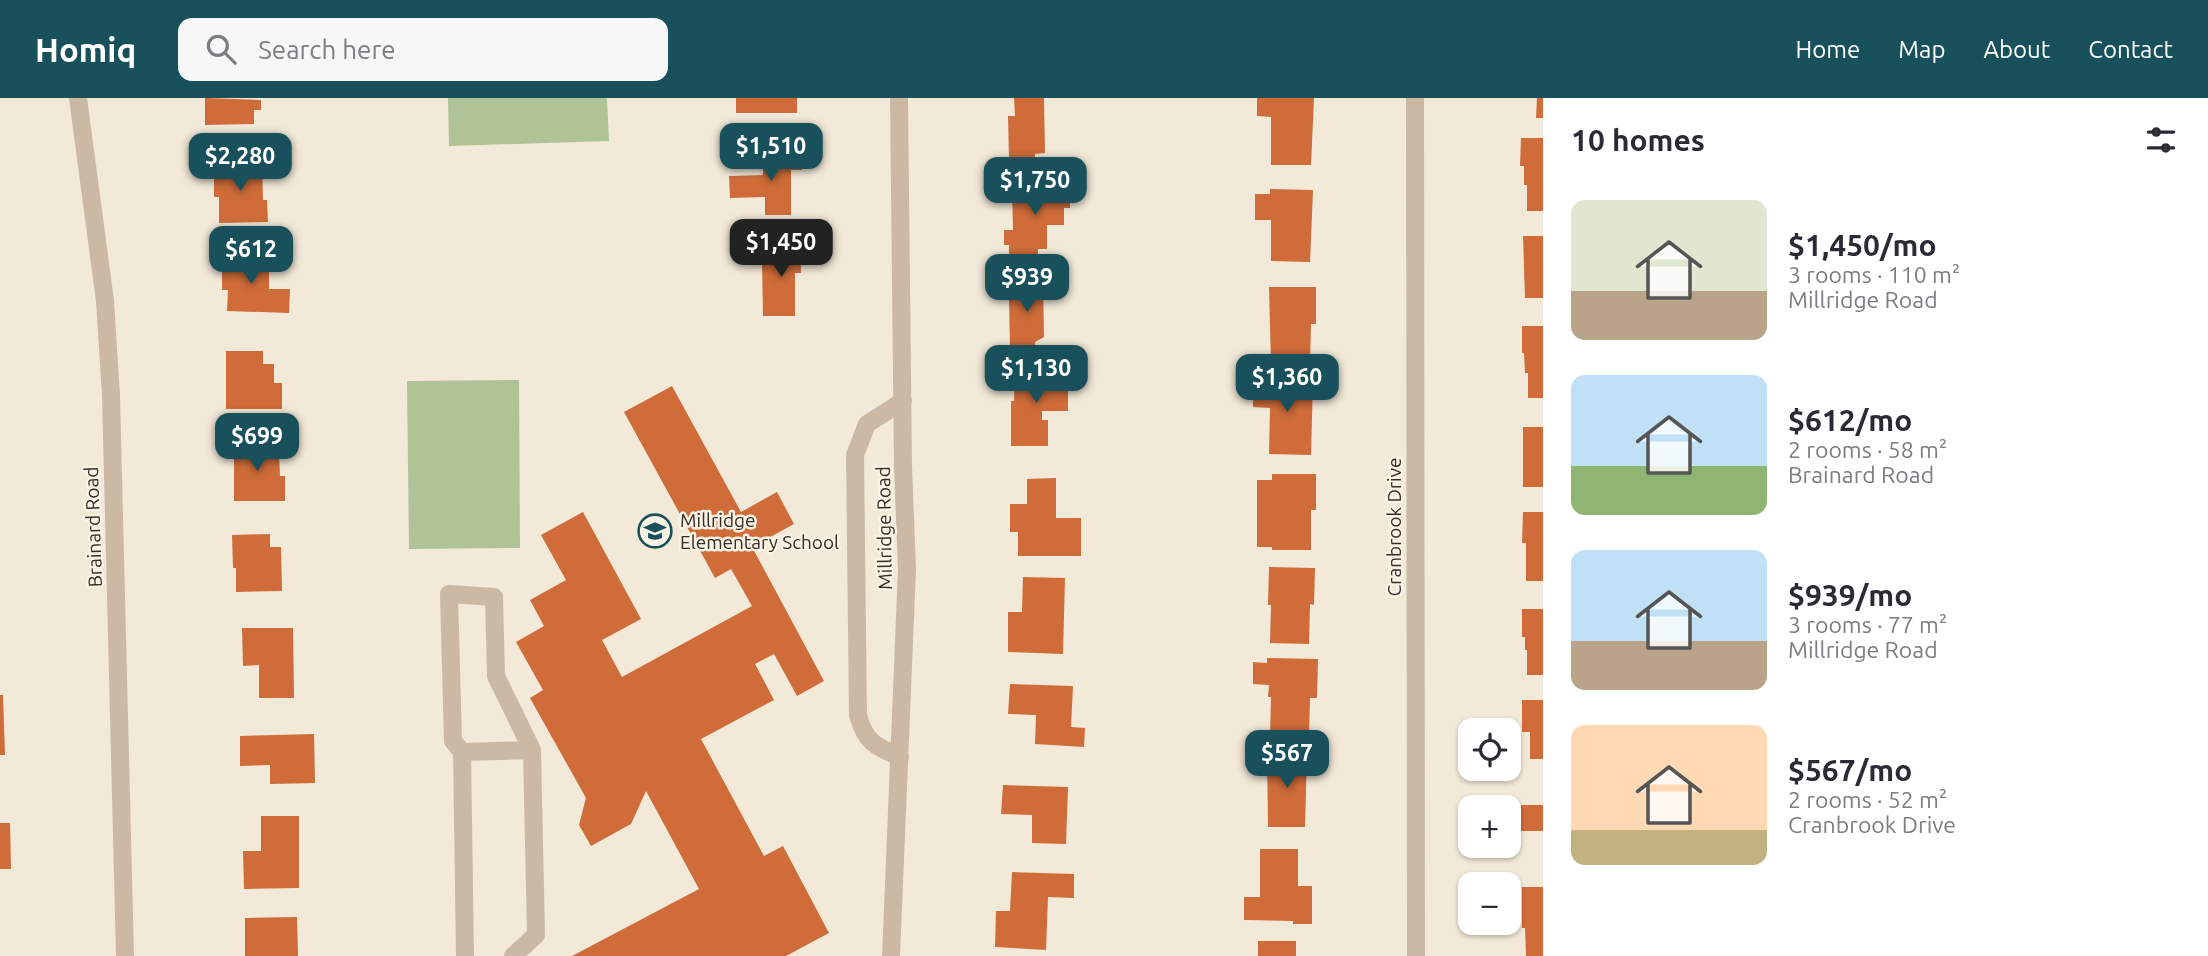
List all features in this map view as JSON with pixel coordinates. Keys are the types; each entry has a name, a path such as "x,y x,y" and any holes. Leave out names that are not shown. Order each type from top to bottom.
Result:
{"street":[{"name":"Brainard Road","path":"78,98 105,301 111,396 125,956"},
{"name":"Millridge Road","path":"891,956 906,569 900,98"},
{"name":"Cranbrook Drive","path":"1415,98 1416,956"},
{"path":"900,757 872,744 862,731 858,715 855,455 867,424 903,401"},
{"path":"465,956 462,752 453,741 449,593 494,597 496,676 532,750 536,935 513,956"},
{"path":"462,752 532,750"}],"green space":[{"path":"448,98 607,98 609,141 449,146"},
{"path":"519,380 520,548 409,549 407,381"}],"building":[{"path":"205,98 261,100 261,110 254,110 254,124 205,125"},
{"path":"736,98 797,98 797,113 736,113"},
{"path":"1014,98 1044,98 1045,153 1035,154 1035,159 1009,159 1008,116 1015,116"},
{"path":"1257,98 1314,98 1311,165 1271,165 1271,117 1257,116"},
{"path":"1537,98 1543,98 1543,118 1536,118"},
{"path":"1521,138 1543,138 1543,211 1527,211 1527,185 1524,185 1524,166 1520,166"},
{"path":"801,147 802,170 791,170 791,215 765,215 765,197 730,198 729,176 763,175 763,167 775,167 775,148"},
{"path":"262,163 263,200 267,200 268,222 219,223 219,197 214,197 214,164"},
{"path":"1012,187 1070,187 1070,208 1064,208 1064,225 1047,225 1047,249 1038,249 1038,255 1009,255 1009,245 1004,245 1004,230 1013,230"},
{"path":"1270,189 1313,190 1310,262 1271,261 1271,220 1255,220 1255,194 1270,194"},
{"path":"1523,236 1543,236 1543,298 1525,298"},
{"path":"772,242 800,242 801,273 795,273 795,316 763,316 762,260 772,260"},
{"path":"222,253 260,254 260,269 269,269 269,289 290,289 289,313 227,311 228,290 222,290"},
{"path":"1043,278 1044,337 1035,342 1035,348 1010,349 1009,297 1015,297 1014,279"},
{"path":"1269,287 1316,287 1316,324 1311,324 1310,365 1271,364"},
{"path":"1522,326 1543,326 1543,398 1528,398 1528,373 1525,373 1522,353"},
{"path":"226,351 263,351 263,364 274,364 274,383 282,383 282,409 226,409"},
{"path":"1015,371 1068,371 1068,411 1042,411 1042,420 1048,420 1048,446 1011,446 1011,401 1014,401"},
{"path":"1253,379 1313,381 1311,455 1269,454 1270,408 1253,407"},
{"name":"Millridge Elementary School","path":"672,386 741,512 777,492 794,524 752,547 824,681 797,696 774,654 755,664 774,700 701,739 764,856 783,846 829,933 786,956 572,956 699,889 646,791 631,824 591,846 579,825 586,798 530,698 543,690 516,642 544,626 530,600 566,580 541,535 583,512 641,619 602,640 622,677 752,606 731,569 715,578 624,412"},
{"path":"1523,427 1543,427 1543,487 1523,487"},
{"path":"267,441 267,453 279,453 280,476 285,476 285,501 234,501 234,442"},
{"path":"1272,474 1316,474 1316,510 1311,510 1311,550 1272,550 1272,547 1257,547 1257,480 1272,480"},
{"path":"1056,478 1056,518 1081,518 1081,556 1018,556 1018,532 1010,532 1010,504 1027,504 1027,479"},
{"path":"1523,512 1543,512 1543,581 1526,581 1526,543 1522,543"},
{"path":"270,534 270,547 281,547 282,591 236,592 232,535"},
{"path":"1269,567 1315,568 1314,605 1310,604 1309,644 1270,643"},
{"path":"1023,577 1065,578 1063,654 1008,652 1008,612 1022,612"},
{"path":"1522,609 1543,609 1543,675 1527,675 1527,650 1525,637 1522,637"},
{"path":"242,628 293,628 294,698 259,698 259,665 243,666"},
{"path":"1267,658 1318,659 1317,698 1310,698 1309,738 1270,738 1269,685 1253,684 1253,662 1267,663"},
{"path":"1010,684 1073,686 1071,727 1085,728 1084,747 1035,744 1036,715 1008,714"},
{"path":"0,695 3,695 5,755 0,755"},
{"path":"1522,700 1543,700 1543,759 1530,759 1530,732 1522,732"},
{"path":"314,734 315,783 270,784 270,765 240,766 240,736"},
{"path":"1267,754 1307,754 1305,827 1268,827"},
{"path":"1003,785 1068,787 1066,844 1032,843 1032,815 1001,814"},
{"path":"1521,805 1543,805 1543,831 1521,831"},
{"path":"261,816 299,816 299,888 244,889 243,851 261,851"},
{"path":"0,823 10,823 11,869 0,869"},
{"path":"1260,849 1298,849 1298,886 1312,886 1312,924 1244,920 1244,897 1260,897"},
{"path":"1012,872 1074,874 1074,898 1048,897 1046,950 995,947 996,911 1010,911"},
{"path":"1522,887 1543,887 1543,956 1526,956 1525,928 1522,928"},
{"path":"297,917 298,956 245,956 245,918"},
{"path":"1258,941 1296,941 1296,956 1258,956"}],"place":[{"name":"Millridge Elementary School","path":"655,531"}]}
